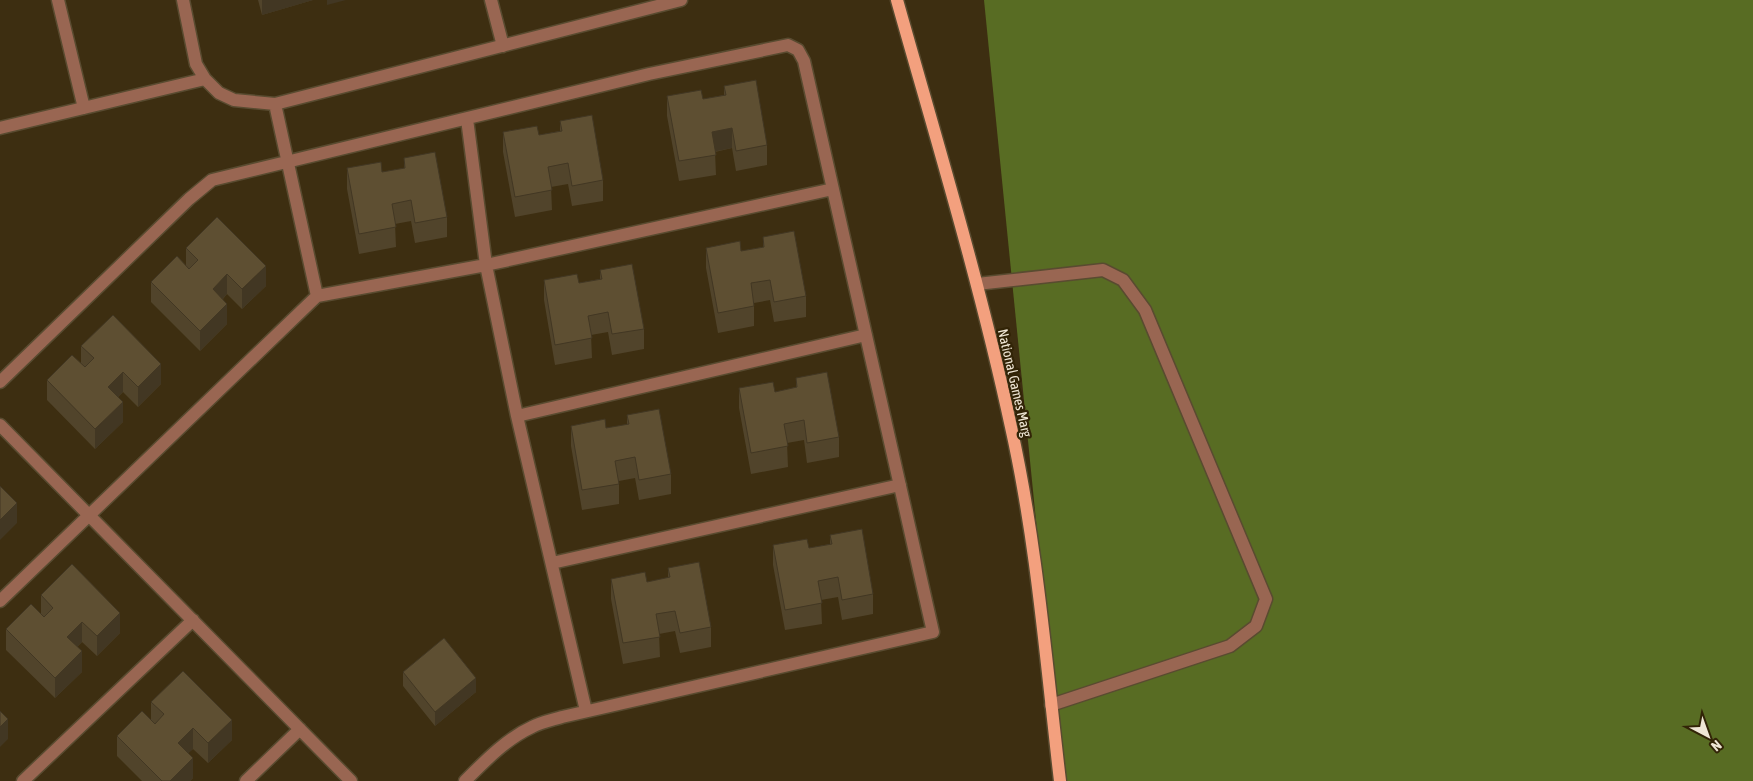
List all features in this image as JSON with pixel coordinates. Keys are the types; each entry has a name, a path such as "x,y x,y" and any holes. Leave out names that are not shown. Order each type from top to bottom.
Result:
{"main road":[{"name":"National Games Marg","path":"897,0 977,284 1011,427 1028,511 1060,781"}],"street":[{"path":"58,0 84,108"},
{"path":"183,0 196,64 205,79 219,92 234,100 275,104 681,0"},
{"path":"491,0 503,46"},
{"path":"0,382 200,189 212,180 649,74 788,45 798,50 804,61 933,632 586,711 532,726 493,754 465,781"},
{"path":"0,128 205,79"},
{"path":"275,104 317,296"},
{"path":"467,119 486,265 517,416 586,711"},
{"path":"0,601 317,296 486,265 833,189"},
{"path":"977,284 1103,270 1124,280 1145,310 1266,599 1256,626 1230,646 1051,705"},
{"path":"517,416 866,335"},
{"path":"0,425 351,781"},
{"path":"552,563 900,485"},
{"path":"23,781 193,620"},
{"path":"246,781 300,729"}],"green space":[{"path":"984,0 1753,0 1753,781 1062,781"}],"building":[{"path":"756,80 767,145 736,151 732,128 712,132 716,155 679,161 667,96 701,90 703,99 726,95 724,86"},
{"path":"592,115 603,180 572,186 568,163 548,167 552,190 515,197 503,132 537,126 539,135 562,131 560,121"},
{"path":"435,152 447,217 415,223 411,200 392,204 396,227 359,234 347,168 381,162 382,172 405,168 404,158"},
{"path":"217,217 266,266 242,289 227,274 213,289 227,304 200,331 151,282 177,256 189,269 198,260 186,248"},
{"path":"794,231 806,296 774,302 770,280 751,283 754,306 718,313 706,248 740,241 741,251 764,247 763,237"},
{"path":"632,264 644,329 612,334 608,312 588,316 592,338 555,345 544,280 577,274 579,283 602,279 600,270"},
{"path":"113,315 161,364 138,387 123,372 108,387 123,402 95,429 47,380 72,355 85,367 94,358 81,346"},
{"path":"827,372 839,437 807,443 804,420 784,424 788,446 751,453 739,388 773,382 775,392 797,387 796,378"},
{"path":"659,409 671,474 639,480 635,457 615,461 619,484 582,490 571,426 605,419 606,428 629,424 627,415"},
{"path":"0,486 17,503 0,520"},
{"path":"862,529 873,594 842,600 838,577 818,581 822,603 785,610 773,545 807,539 809,548 832,544 830,535"},
{"path":"699,562 711,627 680,633 675,611 656,614 660,637 623,643 611,579 645,572 647,582 670,577 668,568"},
{"path":"72,564 120,613 97,636 82,622 67,637 82,651 55,678 6,629 31,604 44,617 53,608 41,595"},
{"path":"444,638 476,678 435,712 403,672"},
{"path":"183,671 232,720 208,743 193,728 178,743 193,758 170,781 162,781 117,736 142,711 155,724 164,714 151,702"},
{"path":"0,711 8,719 0,727"}]}
